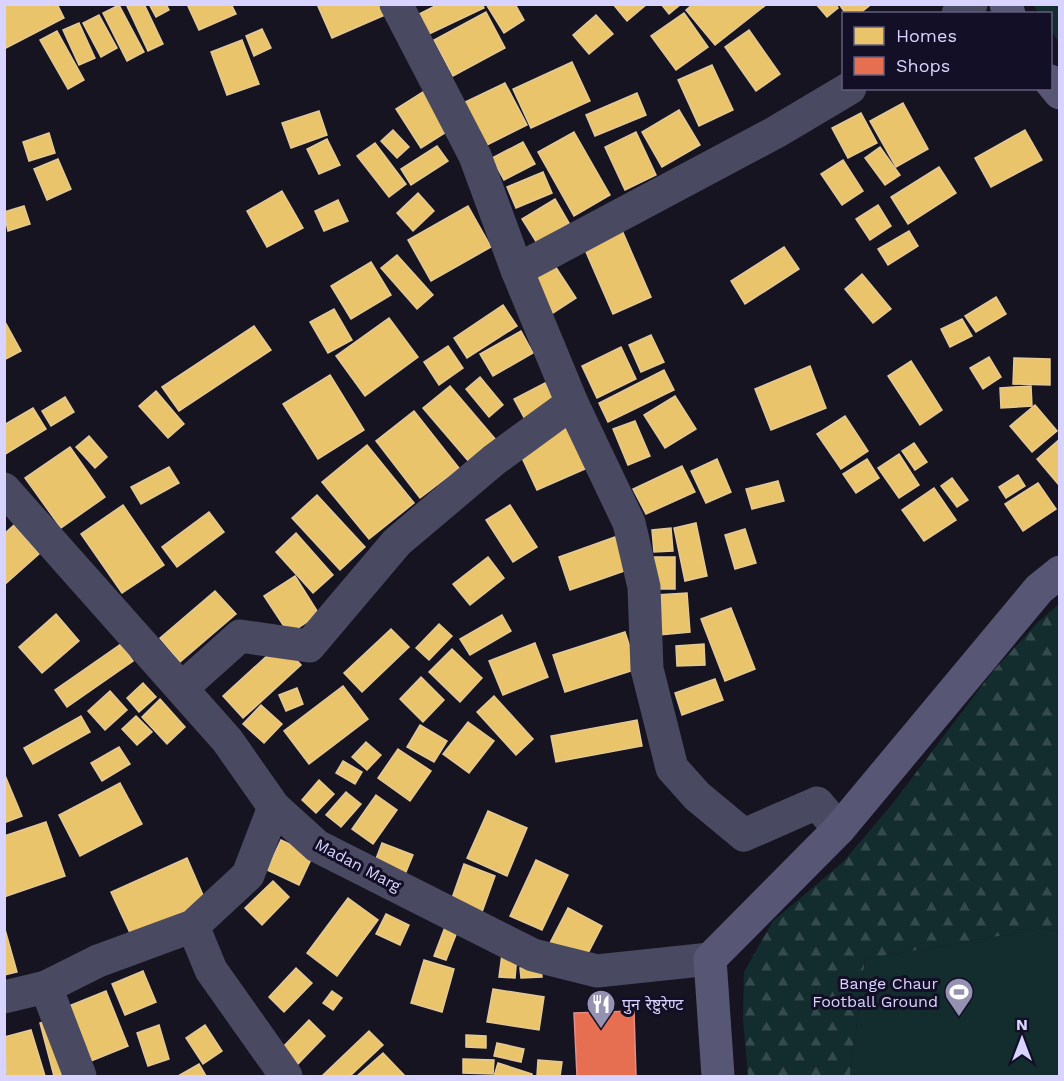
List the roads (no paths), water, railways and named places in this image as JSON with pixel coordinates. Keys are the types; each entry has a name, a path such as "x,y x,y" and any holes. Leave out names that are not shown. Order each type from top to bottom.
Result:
{"main road":[{"path":"718,1077 710,959 839,829 1039,589 1059,572"}],"street":[{"path":"396,4 475,156 517,270 572,403 629,523 644,587 647,669 672,768 697,796 744,835 817,803 839,829"},
{"path":"517,270 776,132 847,90"},
{"path":"182,688 240,636 309,646 397,542 494,460 572,403"},
{"name":"Madan Marg","path":"4,489 227,740 274,807 317,846 533,955 597,971 710,959"},
{"path":"4,997 46,987 98,961 193,926 248,875 274,807"},
{"path":"193,926 211,970 286,1077"},
{"path":"46,987 80,1077"}],"place":[{"name":"Bange Chaur Football Ground","path":"959,1018"},
{"name":"पुन रेष्टुरेण्ट","path":"601,1030"}]}
